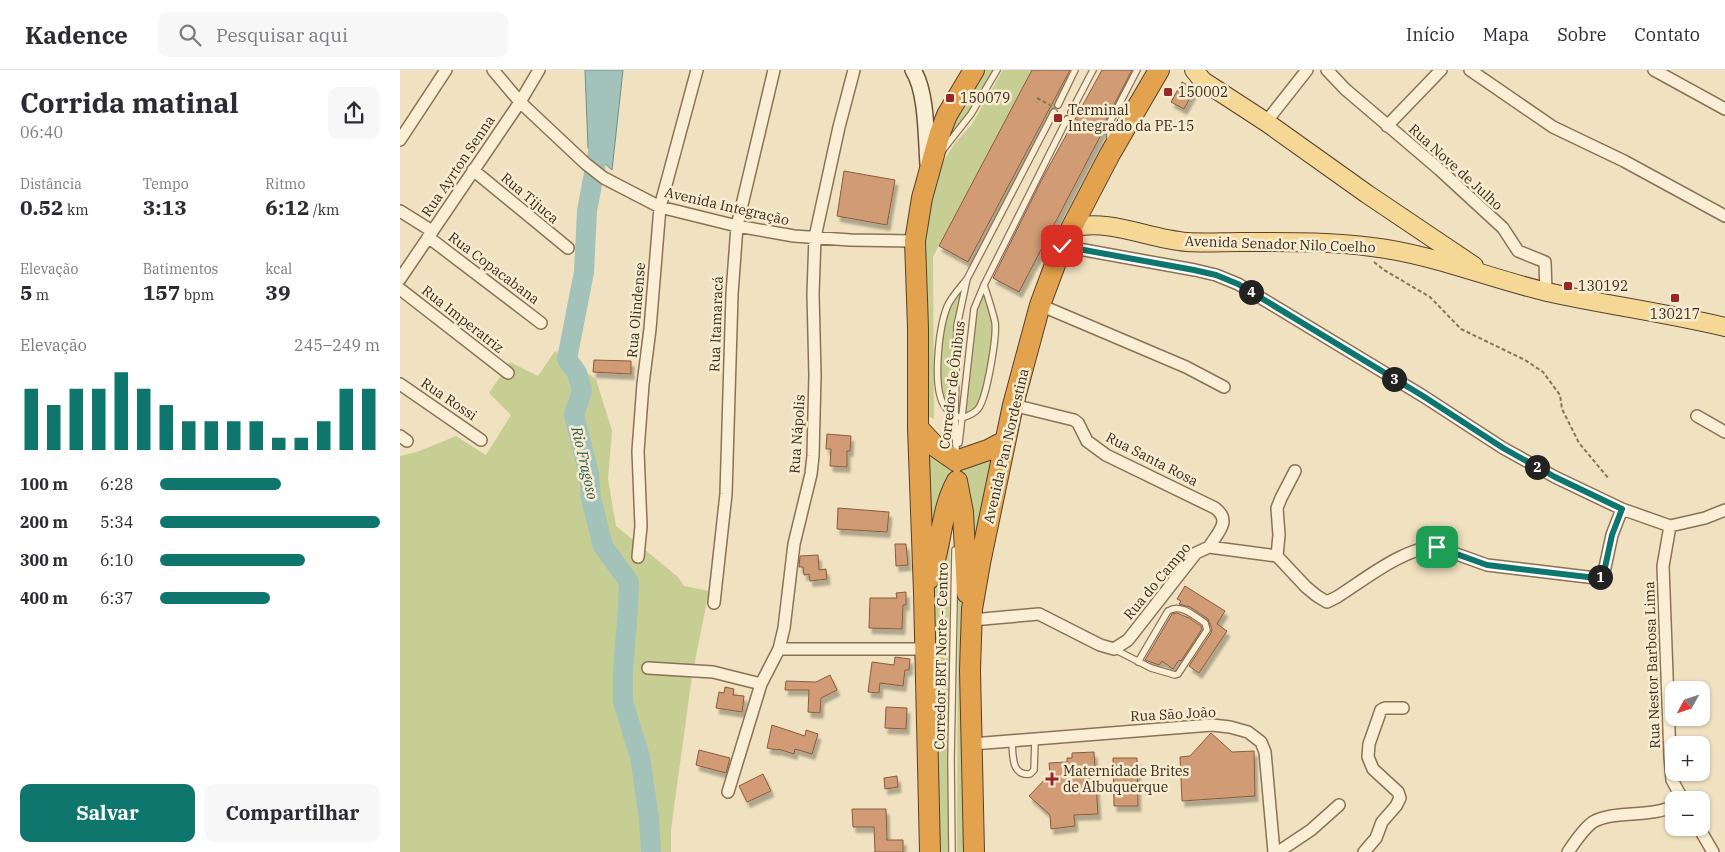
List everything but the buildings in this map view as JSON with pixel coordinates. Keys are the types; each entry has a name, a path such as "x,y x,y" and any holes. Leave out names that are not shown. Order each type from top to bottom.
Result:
{"highway":[{"path":"930,852 926,649 918,428 918,328 915,241 928,170 940,133 947,115 974,70"},
{"name":"Avenida Pan Nordestina","path":"974,852 970,670 972,615 980,563 1013,405 1040,305 1067,237 1110,154 1159,70"},
{"path":"918,428 944,454 956,460 988,450 1005,442"},
{"path":"924,593 936,560 947,500 957,481"},
{"path":"957,481 963,512 966,589 972,615"}],"main road":[{"path":"913,70 919,78 924,110 928,170"},
{"name":"Avenida Senador Nilo Coelho","path":"1194,70 1203,81 1487,274"},
{"name":"Avenida Senador Nilo Coelho","path":"1067,237 1089,225 1108,226 1170,240 1189,242 1355,245 1410,252 1546,292 1725,327"}],"street":[{"path":"400,140 446,70"},
{"name":"Avenida Integração","path":"494,70 520,102 586,164 604,178 660,207 737,226 794,236 850,240 915,241"},
{"name":"Rua Ayrton Senna","path":"400,279 520,102 539,70"},
{"name":"Rua Olindense","path":"638,557 641,526 638,451 660,207 697,70"},
{"name":"Rua Itamaracá","path":"714,603 726,494 732,294 737,226 774,70"},
{"name":"Rua Nápolis","path":"728,792 761,684 778,649 784,628 794,544 811,474 815,376 814,237 854,70"},
{"path":"1266,122 1307,70"},
{"name":"Rua Nove de Julho","path":"1327,70 1345,89 1440,170 1503,228 1518,251 1545,262 1546,292"},
{"path":"1387,126 1441,70"},
{"path":"1470,70 1553,126 1725,216"},
{"path":"1654,70 1725,109"},
{"name":"Rua Tijuca","path":"473,170 568,248"},
{"name":"Rua Copacabana","path":"400,211 541,323"},
{"path":"1067,237 1216,275 1238,284 1423,396 1503,448 1555,477 1622,509 1670,526 1705,518 1725,510"},
{"name":"Rua Imperatriz","path":"400,289 508,373"},
{"path":"1040,305 1186,367 1224,387"},
{"name":"Rua Rossi","path":"400,384 482,440"},
{"name":"Rua Santa Rosa","path":"1013,405 1074,420 1078,423 1087,441 1106,455 1221,513 1224,518 1223,524 1209,547"},
{"path":"1697,416 1725,432"},
{"path":"1295,471 1278,508 1280,535 1277,556 1306,587 1316,596 1327,602 1412,551 1430,547 1437,547 1487,565 1596,578 1601,577 1604,572 1612,535 1622,509"},
{"name":"Rua Nestor Barbosa Lima","path":"1670,526 1663,566 1670,757 1672,780 1677,791"},
{"name":"Rua do Campo","path":"1114,649 1128,640 1196,553 1209,547 1277,556"},
{"path":"972,615 1036,613 1100,645 1114,649"},
{"path":"778,649 926,649"},
{"path":"648,668 713,672 761,684"},
{"path":"1364,852 1376,838 1382,822 1396,806 1400,798 1398,792 1373,769 1367,748 1381,710 1385,708 1403,708"},
{"name":"Rua São João","path":"972,744 1188,726 1230,727 1248,732 1261,742 1264,752 1274,852"},
{"path":"1278,852 1311,830 1339,805"},
{"path":"1568,852 1585,829 1593,822 1605,817 1655,813 1665,809"},
{"path":"1704,836 1713,852"}],"lane":[{"path":"928,170 967,120 997,70"},
{"path":"1058,105 1075,70"},
{"path":"1071,112 1093,70"},
{"path":"1110,154 1110,122 1137,70"},
{"path":"1054,112 967,280 954,295 947,307 938,347 939,393 945,408 955,416 962,418 977,411 981,404 987,382 995,332 995,323 984,284 1067,119"},
{"name":"Corredor de Ônibus","path":"956,460 957,326 967,280"},
{"name":"Corredor de Ônibus","path":"956,460 974,309 984,284"},
{"path":"956,460 956,511"},
{"name":"Corredor BRT Norte - Centro","path":"952,852 951,759 956,540"},
{"path":"1114,649 1138,662 1151,668 1175,675 1178,674 1207,630 1205,623 1183,609 1172,608 1168,611 1138,662"},
{"path":"1012,741 1014,765 1024,775 1030,774 1034,770 1035,740"}],"path":[{"path":"1355,245 1384,270 1430,297 1461,329 1525,360 1543,372 1560,395 1562,409 1579,443 1609,479"}],"green space":[{"path":"978,70 997,70 971,114 931,166"},
{"path":"1003,70 1032,70 933,257 934,419 928,416 926,241 928,215 943,162 955,143 972,124"},
{"path":"967,279 957,326 955,411 949,411 941,388 941,343 950,302"},
{"path":"984,285 995,332 981,404 962,418 974,309"},
{"path":"555,351 596,379 612,431 608,479 616,526 678,577 684,586 709,591 692,676 671,830 671,852 400,852 400,456 417,452 456,436 486,455 511,415 489,393 510,362 538,376"},
{"path":"929,444 953,464 953,481 932,563"},
{"path":"1004,448 972,579 961,476 963,464"},
{"path":"950,509 948,852 937,852 932,599"},
{"path":"958,567 969,611 969,852 957,852"}],"water":[{"path":"585,70 623,70 612,170 588,148"}],"waterway":[{"name":"Rio Fragoso","path":"602,130 587,211 584,272 567,359 577,373 582,391 574,415 589,474 591,499 603,546 629,582 623,670 623,702 640,757 649,818 651,852"}],"place":[{"name":"150002","path":"1168,92"},
{"name":"150079","path":"950,98"},
{"name":"Terminal Integrado da PE-15","path":"1058,118"},
{"name":"130192","path":"1568,286"},
{"name":"130217","path":"1675,298"},
{"name":"Maternidade Brites de Albuquerque","path":"1052,779"}],"route":[{"path":"1062,246 1194,270 1216,275 1238,284 1423,396 1503,448 1555,477 1622,509 1612,535 1604,572 1601,577 1591,578 1487,565 1437,547"}]}
